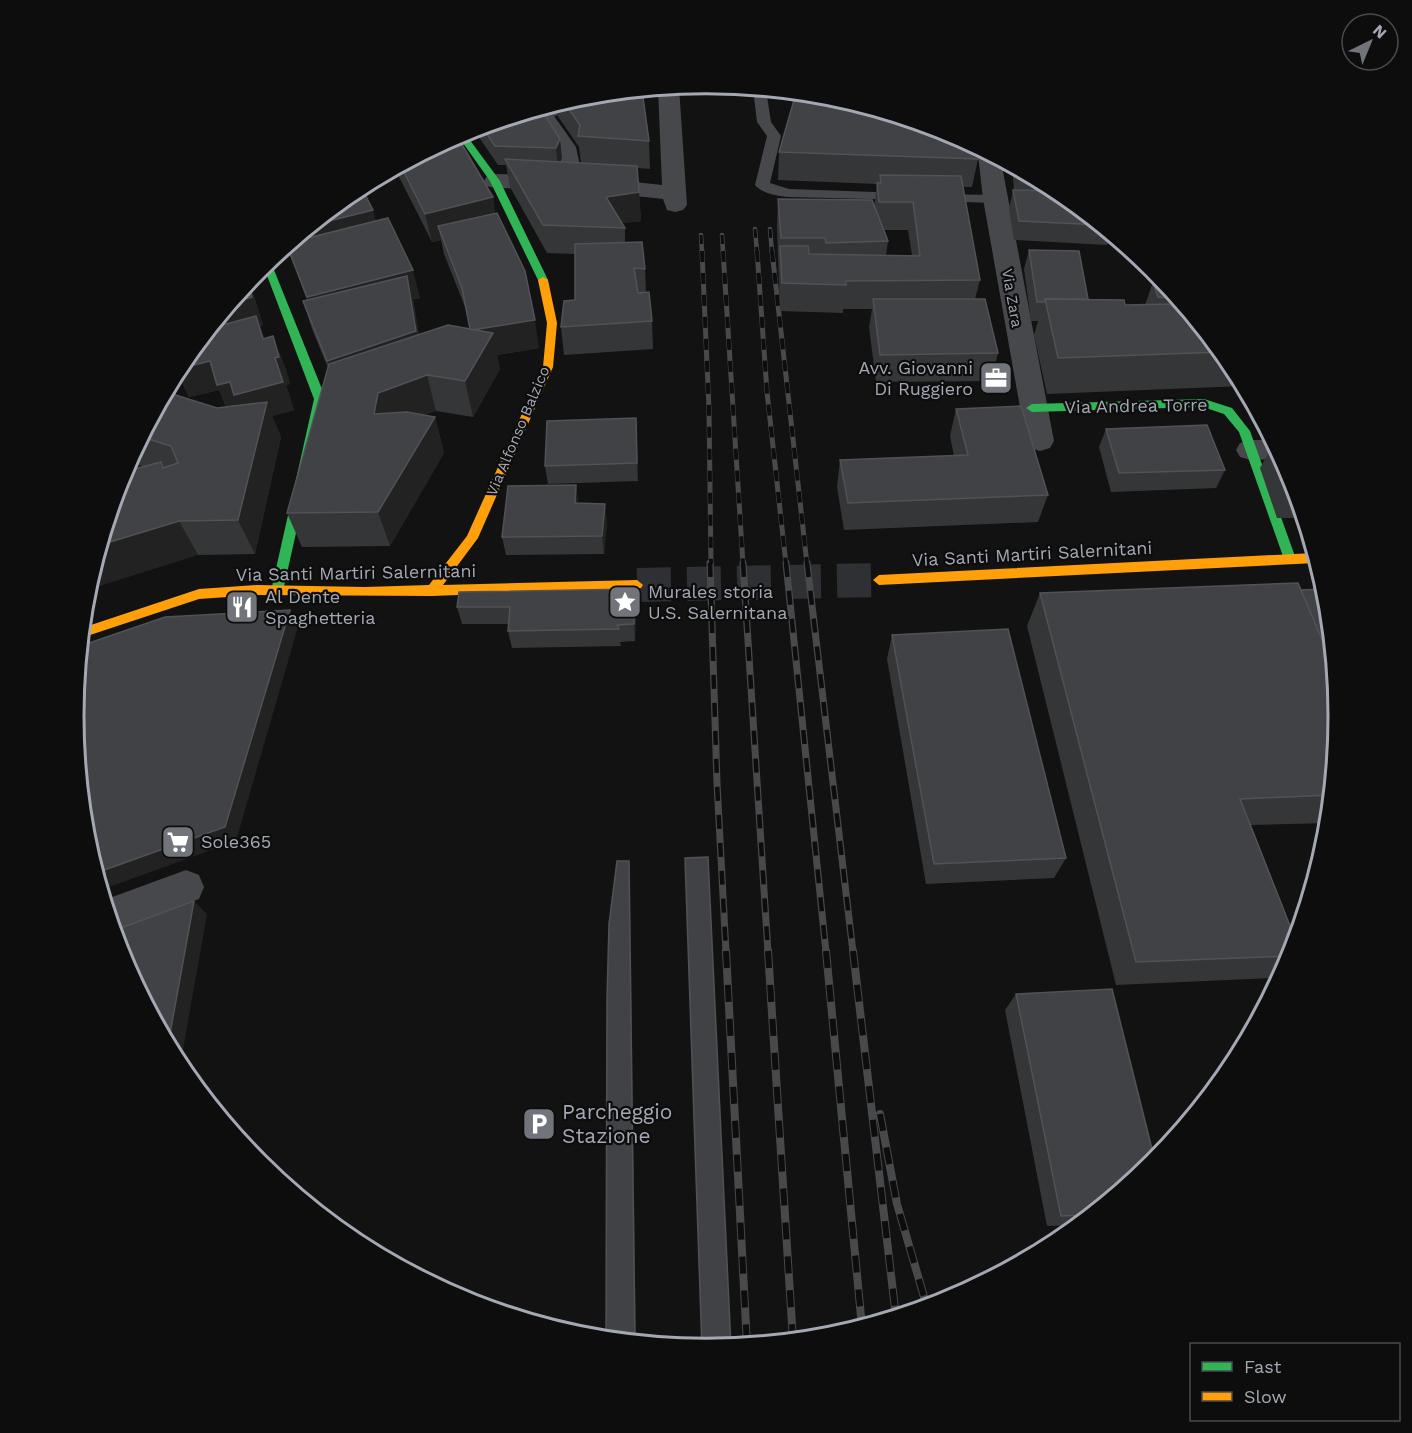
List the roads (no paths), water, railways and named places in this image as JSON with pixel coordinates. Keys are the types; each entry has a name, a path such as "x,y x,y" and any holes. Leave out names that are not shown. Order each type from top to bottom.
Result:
{"street":[{"path":"495,181 572,182 674,199 669,96"},
{"path":"543,117 564,147 572,182"},
{"name":"Via Alfonso Balzico","path":"432,591 472,538 548,367 553,338 553,315 542,274 495,181 467,142"},
{"name":"Via Zara","path":"993,165 1006,200 1032,408 1040,441"},
{"path":"271,272 321,399 277,591"},
{"name":"Via Andrea Torre","path":"1032,408 1204,403 1219,405 1234,415 1264,450 1290,559"},
{"name":"Via Santi Martiri Salernitani","path":"879,580 1308,558"},
{"name":"Via Santi Martiri Salernitani","path":"90,630 199,594 257,590 432,591 637,585"},
{"path":"116,912 186,887"}],"lane":[{"path":"760,97 764,122 774,136 762,185 778,192 1006,200"}],"tunnel":[{"path":"637,585 879,580"}],"railway":[{"path":"755,229 757,252"},
{"path":"770,229 772,252"},
{"path":"701,235 702,252"},
{"path":"722,235 723,252"},
{"path":"702,251 709,409 711,564"},
{"path":"723,251 743,564"},
{"path":"757,251 767,392 786,564"},
{"path":"772,251 807,564"},
{"path":"710,563 717,783 726,952"},
{"path":"743,563 768,952"},
{"path":"786,563 826,952"},
{"path":"807,563 853,952"},
{"path":"726,951 747,1337"},
{"path":"768,951 792,1332"},
{"path":"826,951 861,1318"},
{"path":"853,951 895,1308"},
{"path":"880,1114 897,1204 924,1298"}],"place":[{"name":"Avv. Giovanni Di Ruggiero","path":"996,378"},
{"name":"Murales storia U.S. Salernitana","path":"625,602"},
{"name":"Al Dente Spaghetteria","path":"242,607"},
{"name":"Sole365","path":"178,842"},
{"name":"Parcheggio Stazione","path":"539,1124"}]}
